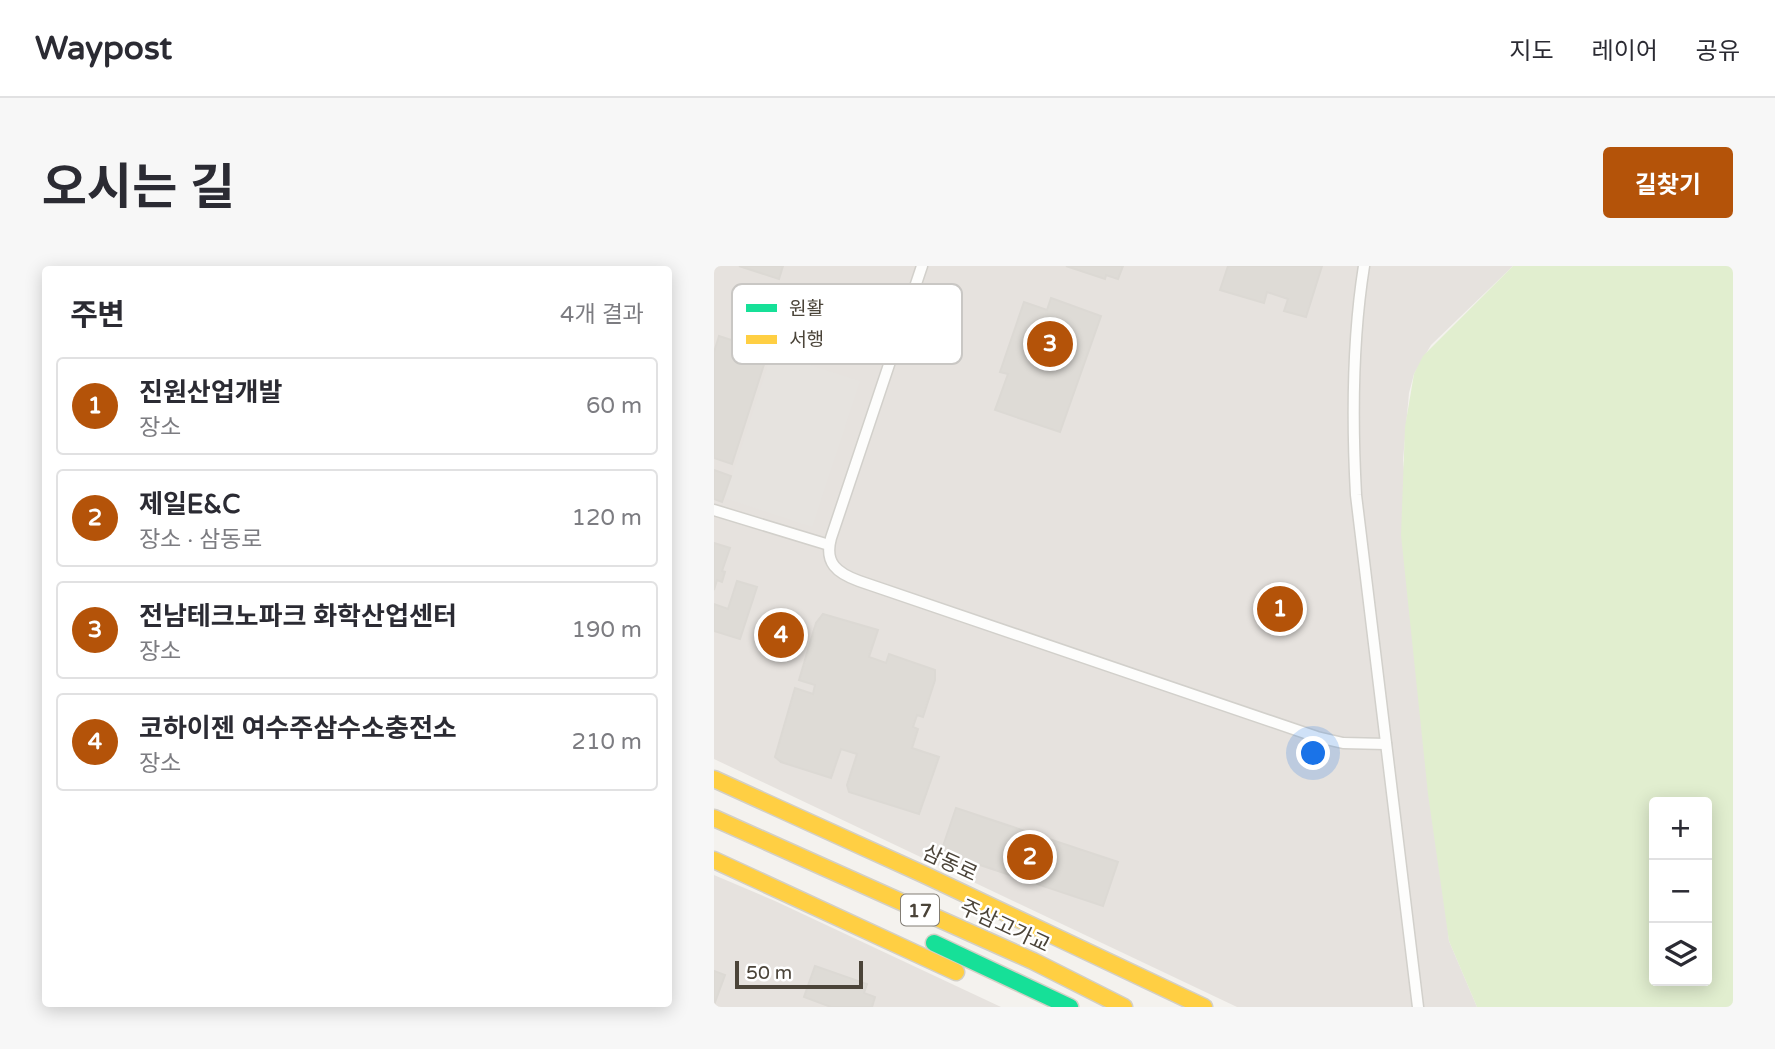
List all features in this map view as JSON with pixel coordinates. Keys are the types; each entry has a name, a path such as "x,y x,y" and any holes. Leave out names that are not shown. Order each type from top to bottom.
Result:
{"main road":[{"name":"삼동로","path":"714,779 925,875 1203,1007"},
{"name":"주삼고가교","path":"714,818 1032,961 1124,1007"},
{"path":"714,860 967,977"},
{"name":"17","path":"922,937 1070,1007"}],"lane":[{"path":"916,284 922,266"},
{"path":"1364,266 1356,366 1356,495 1418,1007"},
{"path":"889,364 829,545 829,558 836,569 859,581 1317,737 1343,743 1386,744"},
{"path":"714,510 829,545"}],"shaded area":[{"path":"714,266 1513,266 1431,345 1414,374 1409,393 1403,460 1449,941 1477,1007 1237,1007 714,759"},
{"path":"768,364 807,364 860,381 812,527 725,498"},
{"path":"714,875 775,901 1001,1007 714,1007"}],"green space":[{"path":"1513,266 1733,266 1733,1007 1477,1007 1449,941 1428,794 1401,535 1405,427 1414,374 1423,356"}],"building":[{"path":"739,266 783,266 779,279"},
{"path":"1066,266 1123,266 1118,279 1106,275 1105,279"},
{"path":"1228,266 1322,266 1306,317 1284,311 1288,299 1267,292 1264,303 1220,290"},
{"path":"1051,298 1101,316 1060,432 995,410 1008,374 1000,372 1024,302 1047,310"},
{"path":"719,336 732,340 732,364 764,364 732,464 714,458 714,352"},
{"path":"714,470 731,476 722,502 714,499"},
{"path":"714,543 730,548 722,571 725,572 722,582 717,580 714,590"},
{"path":"737,581 757,587 740,639 714,631 714,604 728,609"},
{"path":"1278,585 1295,590 1281,634 1265,629"},
{"path":"776,611 799,618 786,659 763,651"},
{"path":"823,614 878,630 869,657 886,663 889,654 935,670 935,680 923,717 917,715 913,727 918,729 912,748 939,757 919,814 849,792 847,785 857,754 841,749 831,778 781,762 775,757 795,688 813,694 815,685 799,680 816,623"},
{"path":"956,808 1118,862 1103,906 941,852"},
{"path":"815,966 867,984 864,993 875,997 872,1007 831,1007 804,997"},
{"path":"714,971 725,975 714,1005"}],"traffic: fast":[{"path":"934,943 1070,1007"}],"traffic: slow":[{"path":"714,779 1204,1007"},
{"path":"714,818 1033,961 1124,1007"},
{"path":"714,860 956,972"}],"place":[{"name":"전남테크노파크 화학산업센터","path":"1050,344"},
{"name":"진원산업개발","path":"1280,609"},
{"name":"코하이젠 여수주삼수소충전소","path":"781,635"},
{"name":"제일E&C","path":"1030,857"}]}
